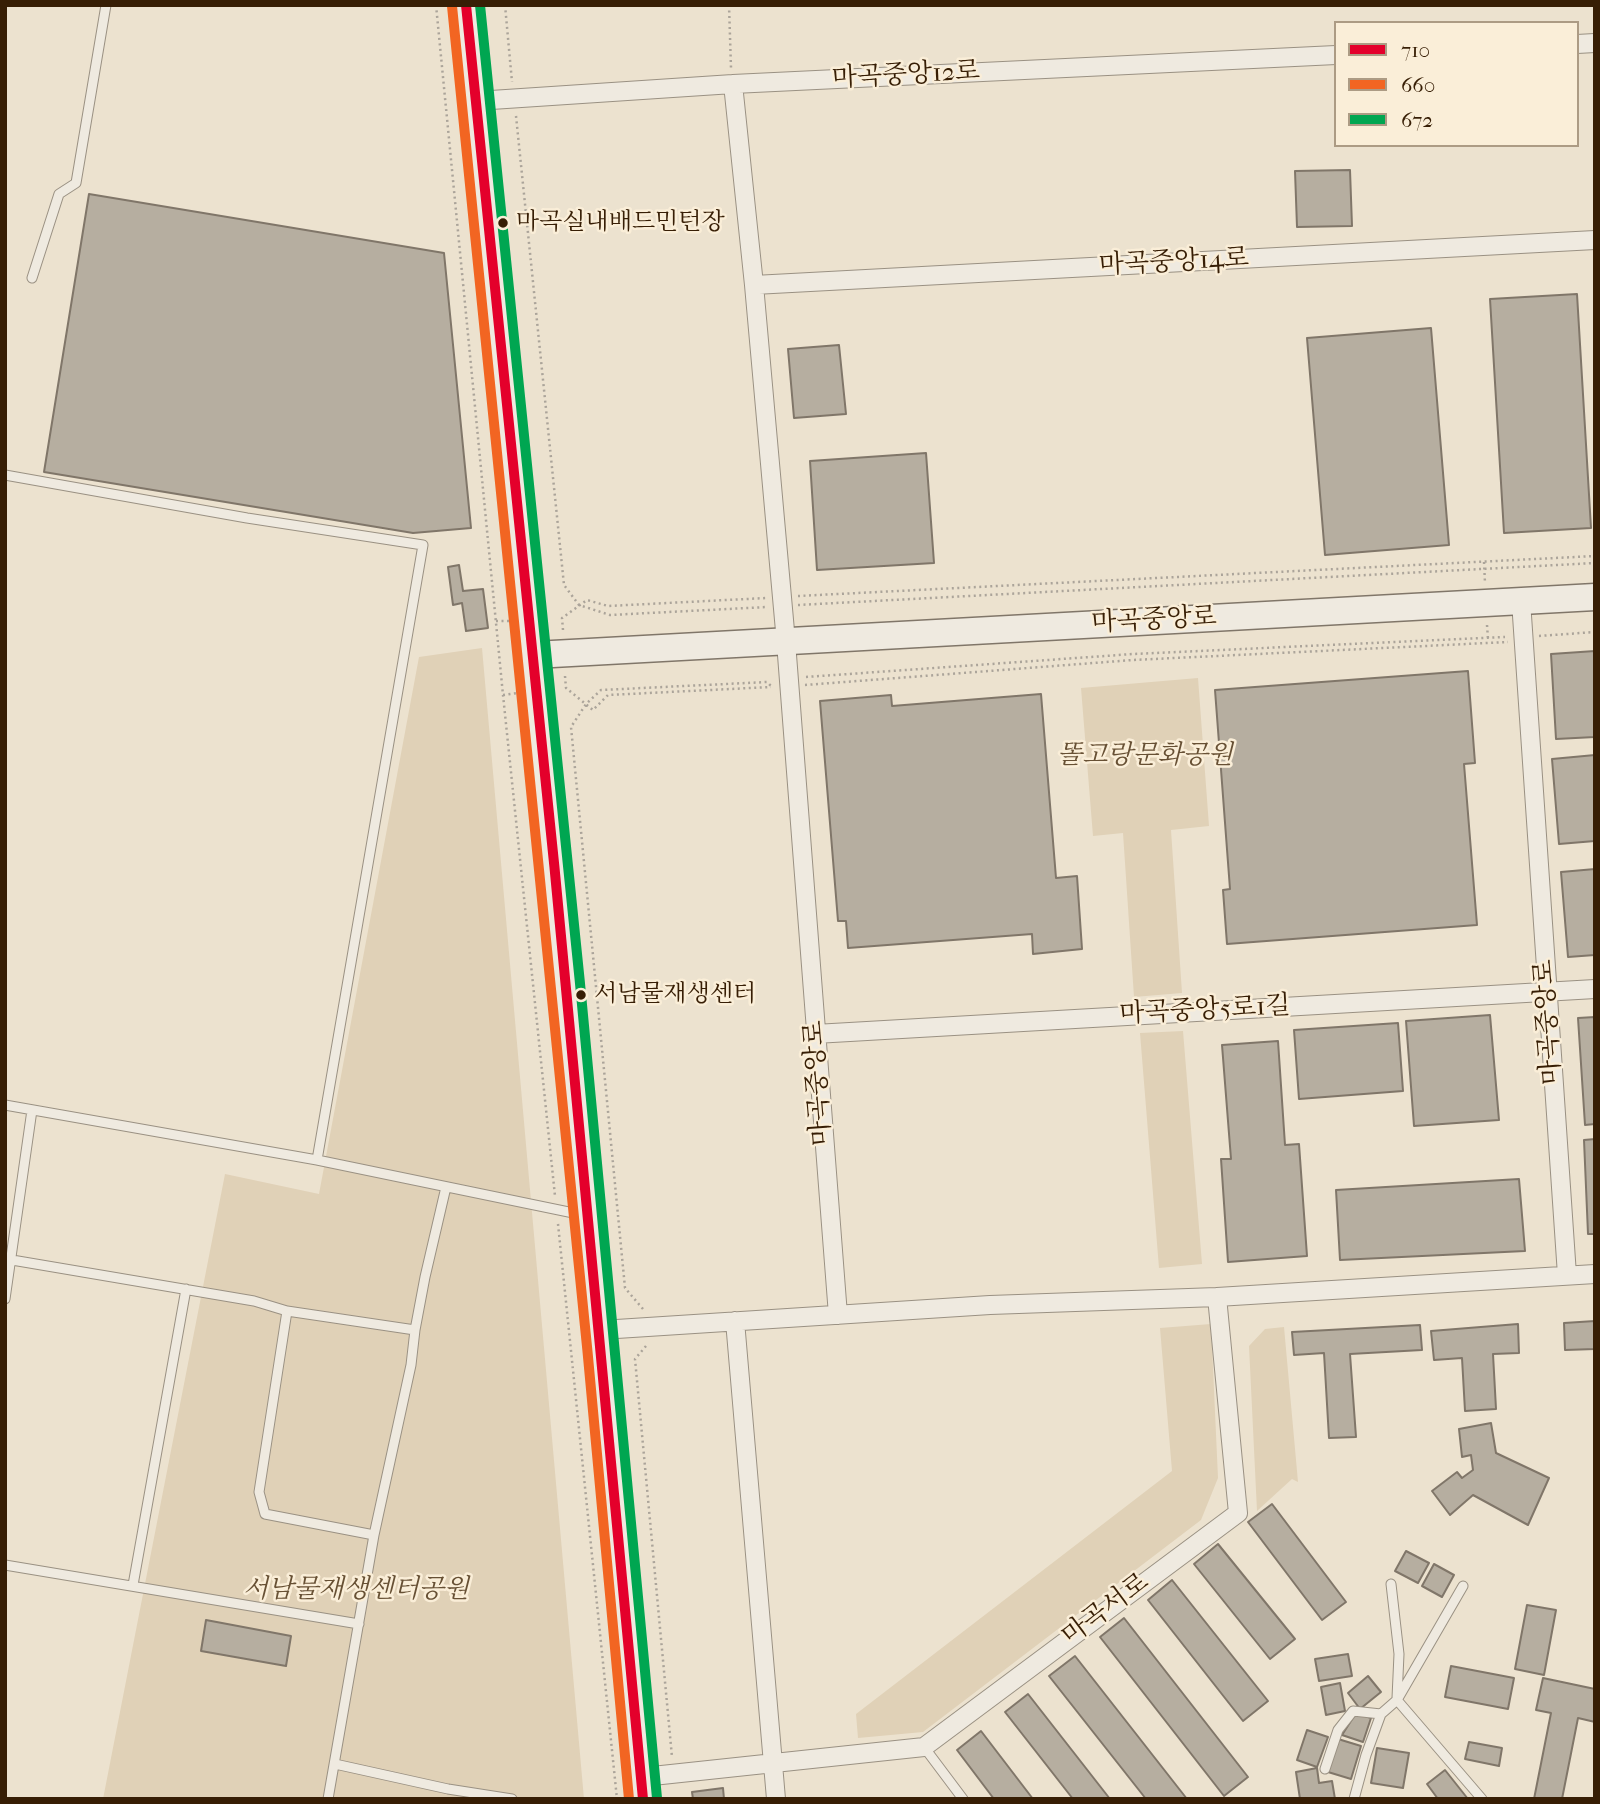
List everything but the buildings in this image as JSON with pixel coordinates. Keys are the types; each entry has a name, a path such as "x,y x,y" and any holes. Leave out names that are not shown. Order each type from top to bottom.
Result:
{"main road":[{"path":"466,5 534,655 643,1788"},
{"name":"마곡중앙로","path":"534,655 1595,597"}],"street":[{"name":"마곡중앙12로","path":"476,101 733,84 1334,55"},
{"path":"733,84 786,642"},
{"name":"마곡중앙14로","path":"754,285 1595,240"},
{"name":"마곡중앙로","path":"1521,601 1567,1275"},
{"name":"마곡중앙로","path":"786,642 838,1315"},
{"name":"마곡중앙5로1길","path":"815,1034 1595,989"},
{"path":"601,1330 990,1305 1217,1297 1595,1274"},
{"name":"마곡서로","path":"924,1747 1238,1513 1217,1297"},
{"path":"735,1321 776,1799"},
{"path":"643,1788 672,1774 924,1747"}],"lane":[{"path":"32,278 59,194 76,183 106,5"},
{"path":"5,475 247,518 423,545 317,1160"},
{"path":"5,1105 317,1160 589,1216"},
{"path":"5,1299 32,1110"},
{"path":"328,1799 374,1535 446,1187"},
{"path":"12,1260 254,1301 287,1311 415,1330"},
{"path":"133,1585 186,1289"},
{"path":"287,1311 259,1492 265,1514 374,1535"},
{"path":"5,1565 359,1624"},
{"path":"1391,1584 1399,1654 1397,1700 1482,1799"},
{"path":"1354,1799 1381,1714 1397,1700 1463,1586"},
{"path":"1325,1769 1338,1731 1353,1711 1381,1714"},
{"path":"924,1747 963,1799"},
{"path":"335,1765 448,1789 512,1799"}],"path":[{"path":"436,5 501,670 618,1799"},
{"path":"505,5 564,584 579,605 610,615 783,602 1595,556"},
{"path":"729,5 733,84"},
{"path":"579,605 587,600 608,606 783,602 1595,563"},
{"path":"1536,641 1539,635 1595,632"},
{"path":"1506,636 1510,642 1133,660 800,685 806,677 1133,654 1506,636"},
{"path":"586,704 593,710 608,695 772,687 767,682 601,690 586,704 571,727 625,1288 643,1308"},
{"path":"646,1346 635,1359 672,1748 672,1774"}],"green space":[{"name":"서남물재생센터공원","path":"482,648 584,1799 103,1799 225,1174 319,1194 419,657"},
{"name":"똘고랑문화공원","path":"1198,678 1209,826 1171,830 1182,993 1134,997 1123,833 1093,836 1081,688"},
{"path":"1183,1031 1202,1264 1159,1268 1140,1033"},
{"path":"1211,1324 1218,1478 1201,1520 923,1732 858,1738 856,1714 1172,1471 1160,1328"},
{"path":"1284,1327 1298,1482 1292,1479 1257,1511 1249,1346 1265,1329"}],"transit line":[{"name":"710","path":"466,5 558,902 643,1799"},
{"name":"672","path":"480,5 572,901 657,1798"},
{"name":"660","path":"452,6 544,903 629,1799"}],"place":[{"name":"마곡실내배드민턴장","path":"503,223"},
{"name":"서남물재생센터","path":"581,995"}]}
